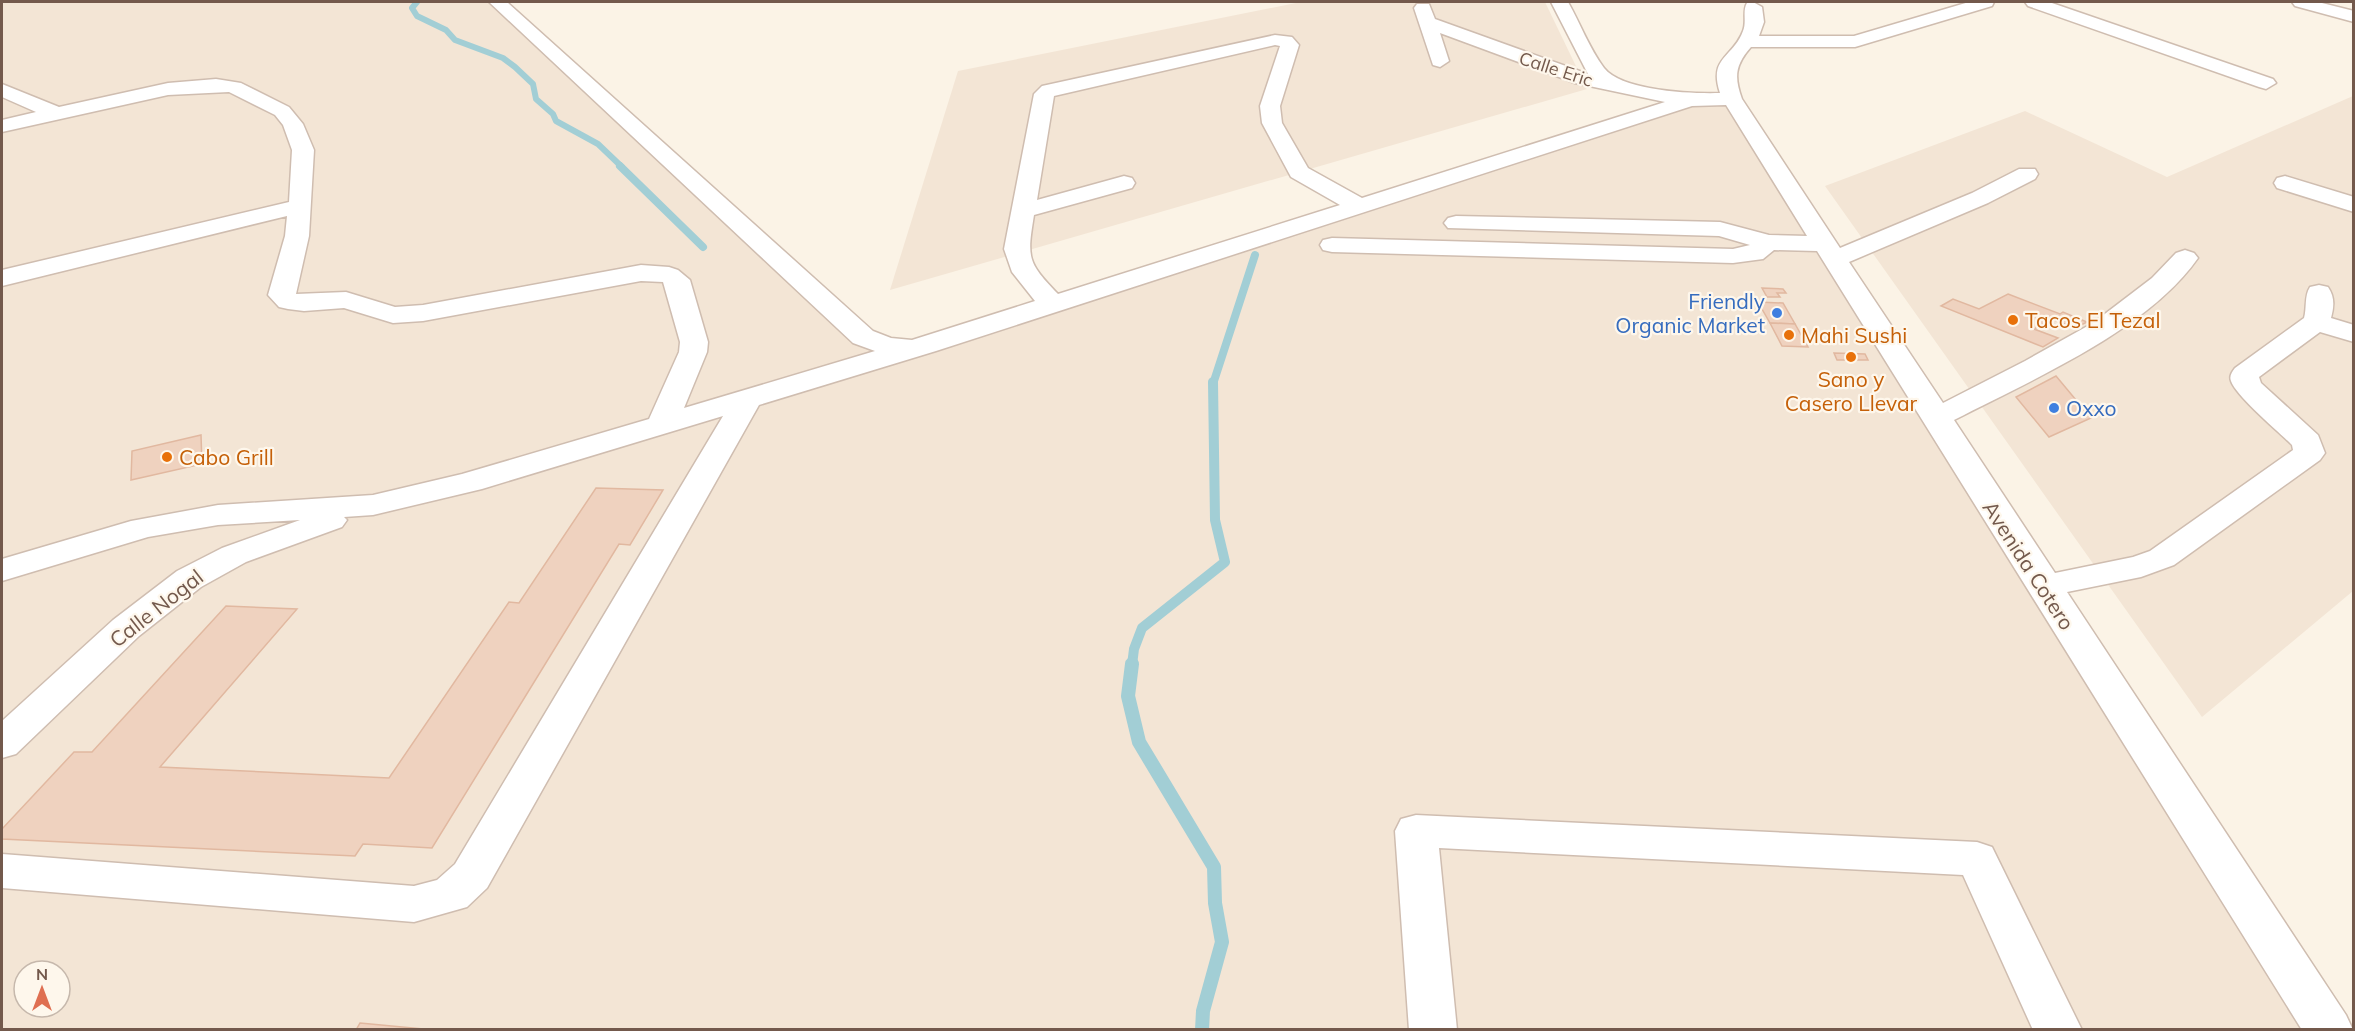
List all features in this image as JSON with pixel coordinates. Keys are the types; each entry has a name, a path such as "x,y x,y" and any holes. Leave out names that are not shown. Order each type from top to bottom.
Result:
{"street":[{"path":"497,2 864,337 895,348 926,345"},
{"path":"1424,2 1422,6 1440,61"},
{"path":"1560,2 1597,73 1608,82 1632,91"},
{"path":"1747,42 1855,41 1986,2"},
{"path":"2034,2 2266,83"},
{"path":"2301,2 2354,17"},
{"path":"2,570 143,528 218,515 373,505 471,482 663,422 926,345 1690,100 1732,99 1725,84 1725,72 1734,54 1747,42 1757,22 1754,3"},
{"name":"Calle Eric","path":"1427,22 1568,75 1632,91 1690,100"},
{"path":"1052,304 1024,274 1017,261 1016,249 1046,91 1277,40 1290,44 1270,106 1272,123 1277,135 1299,172 1361,207"},
{"path":"2,126 168,89 216,85 234,87 282,111 293,124 303,150 297,237 281,295 288,301 304,303 346,300 393,315 423,313 641,273 669,275 676,280 694,342 690,362 663,422"},
{"path":"2,90 56,113"},
{"name":"Avenida Cotero","path":"1732,99 2329,1029"},
{"path":"1456,222 1720,229 1768,242 1830,251 1980,198 2027,174"},
{"path":"1022,211 1124,183"},
{"path":"2285,183 2354,205"},
{"path":"2,278 300,206"},
{"path":"1481,223 1489,250"},
{"path":"1332,245 1746,256 1754,254 1768,242"},
{"path":"1936,418 2097,331 2138,304 2168,279 2185,258"},
{"path":"2043,586 2141,566 2162,558 2309,453 2307,442 2251,389 2245,381 2245,374 2318,308 2354,334"},
{"path":"2,871 414,904 451,894 471,876 748,397"},
{"name":"Calle Nogal","path":"2,744 126,628 189,579 234,555 373,505"},
{"path":"1433,1029 1416,831 1977,859 2058,1029"}],"shaded area":[{"path":"2,2 497,2 863,337 904,348 1690,100 1732,99 2329,1029 2,1030"},
{"path":"1301,2 1545,2 1587,89 890,290 958,71"},
{"path":"2353,96 2353,591 2202,717 1825,186 2025,111 2167,177"}],"building":[{"path":"1762,288 1783,289 1786,293 1777,293 1780,297 1767,297"},
{"name":"Tacos El Tezal","path":"2008,294 2087,322 2075,328 2052,319 2034,329 2058,338 2043,347 1941,306 1953,299 1979,309"},
{"name":"Friendly Organic Market","path":"1758,302 1783,303 1795,324 1770,323"},
{"name":"Mahi Sushi","path":"1770,323 1795,324 1808,347 1782,346"},
{"name":"Sano y Casero Llevar","path":"1834,353 1865,354 1868,360 1837,360"},
{"name":"Oxxo","path":"2056,376 2091,418 2049,437 2016,397"},
{"name":"Cabo Grill","path":"201,435 202,464 131,480 132,451"},
{"path":"596,488 663,490 630,545 619,544 432,848 363,844 355,856 2,839 2,829 74,752 92,752 226,606 297,609 160,767 389,778 509,602 519,603"},
{"path":"360,1023 434,1030 356,1030"}],"waterway":[{"path":"417,2 412,8 417,16 446,30 455,40 503,58 533,84 536,99 553,114 556,121 598,144 622,167"},
{"path":"620,166 703,247"},
{"path":"1213,384 1255,255"},
{"path":"1132,665 1134,649 1142,628 1225,562 1215,520 1213,384"},
{"path":"1132,664 1128,696 1139,742 1214,867 1215,903 1222,942 1203,1011 1202,1030"}],"place":[{"name":"Friendly Organic Market","path":"1777,313"},
{"name":"Tacos El Tezal","path":"2013,320"},
{"name":"Mahi Sushi","path":"1789,335"},
{"name":"Sano y Casero Llevar","path":"1851,357"},
{"name":"Oxxo","path":"2054,408"},
{"name":"Cabo Grill","path":"167,457"}]}
